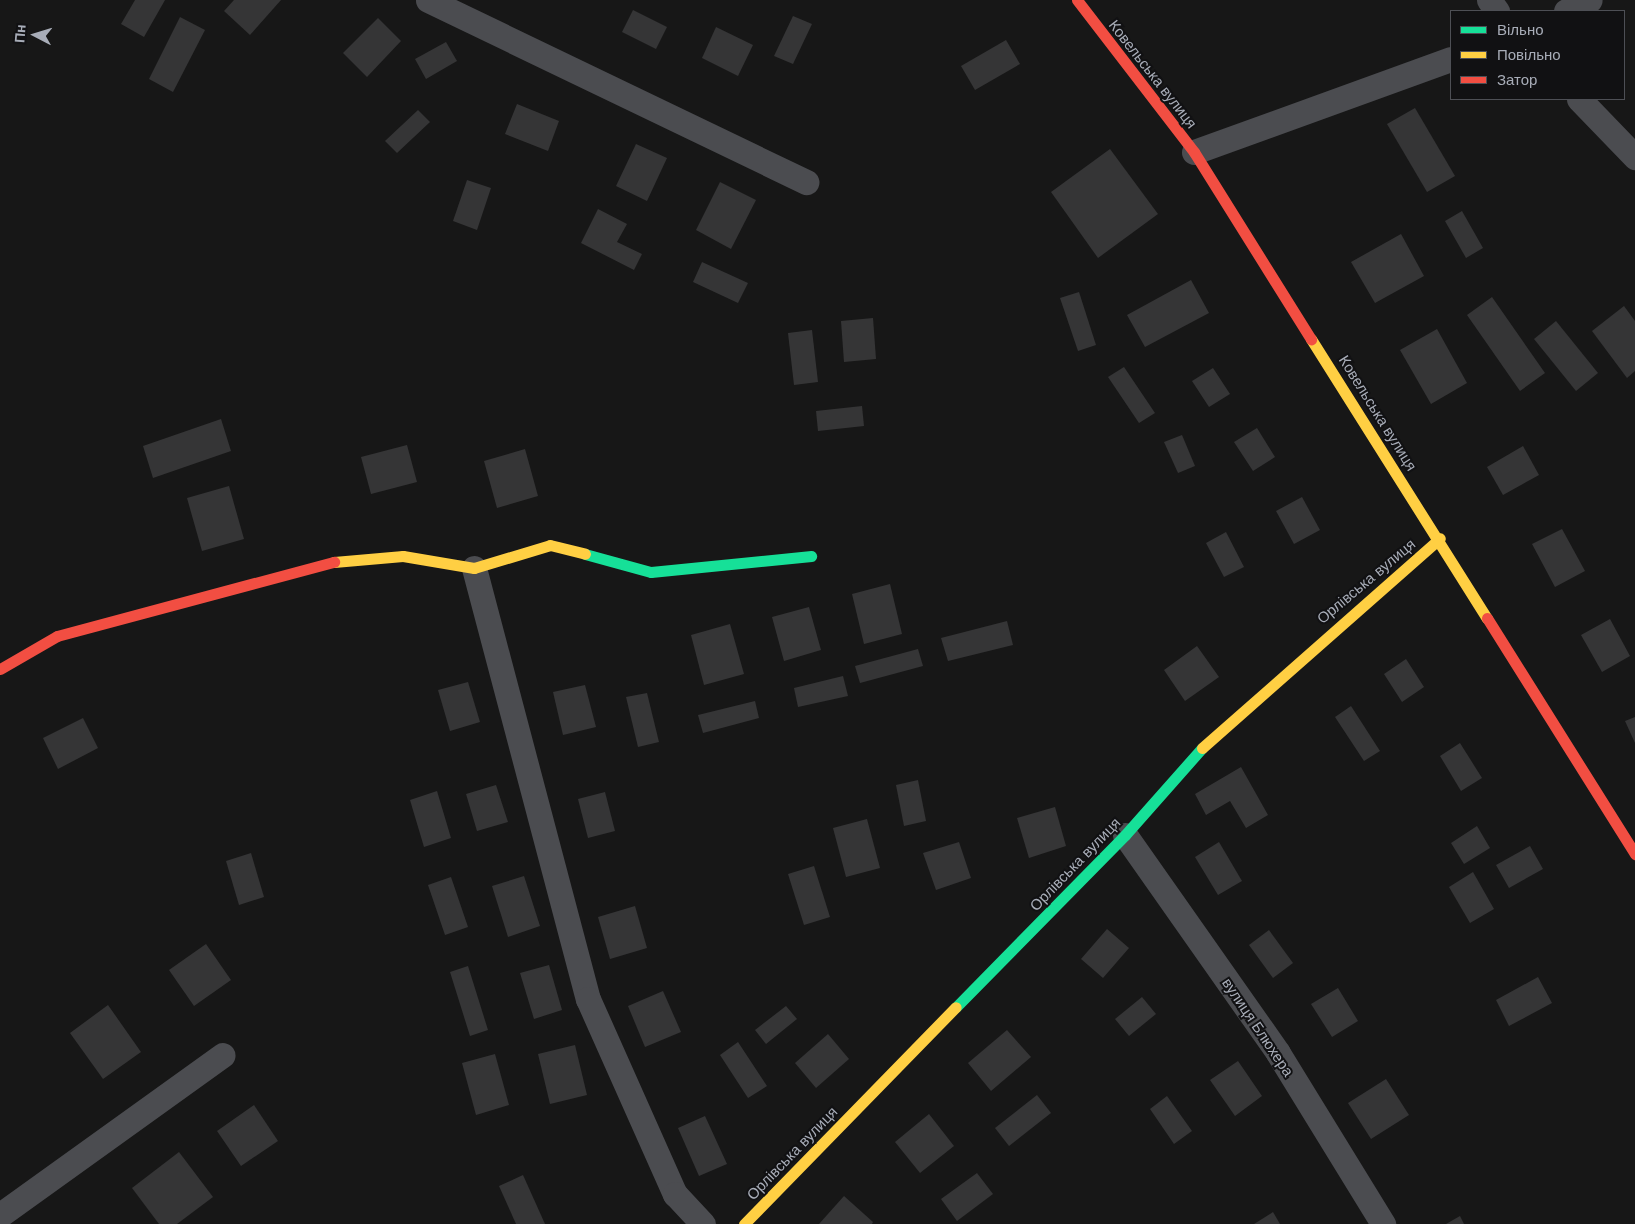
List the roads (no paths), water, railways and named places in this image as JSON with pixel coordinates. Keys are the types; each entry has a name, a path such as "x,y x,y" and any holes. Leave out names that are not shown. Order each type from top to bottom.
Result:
{"street":[{"path":"428,0 807,182"},
{"name":"Ковельська вулиця","path":"1077,0 1194,152 1440,538 1635,854"},
{"path":"1568,10 1590,0"},
{"path":"1194,152 1450,58"},
{"path":"1580,100 1635,157"},
{"name":"Орлівська вулиця","path":"744,1224 1125,835 1213,734 1440,538"},
{"path":"0,669 57,636 323,563 403,556 474,568 550,545 651,572 811,556"},
{"path":"474,568 588,999 675,1194 703,1224"},
{"name":"вулиця Блюхера","path":"1125,835 1278,1053 1383,1224"},
{"path":"0,1215 223,1055"}]}
